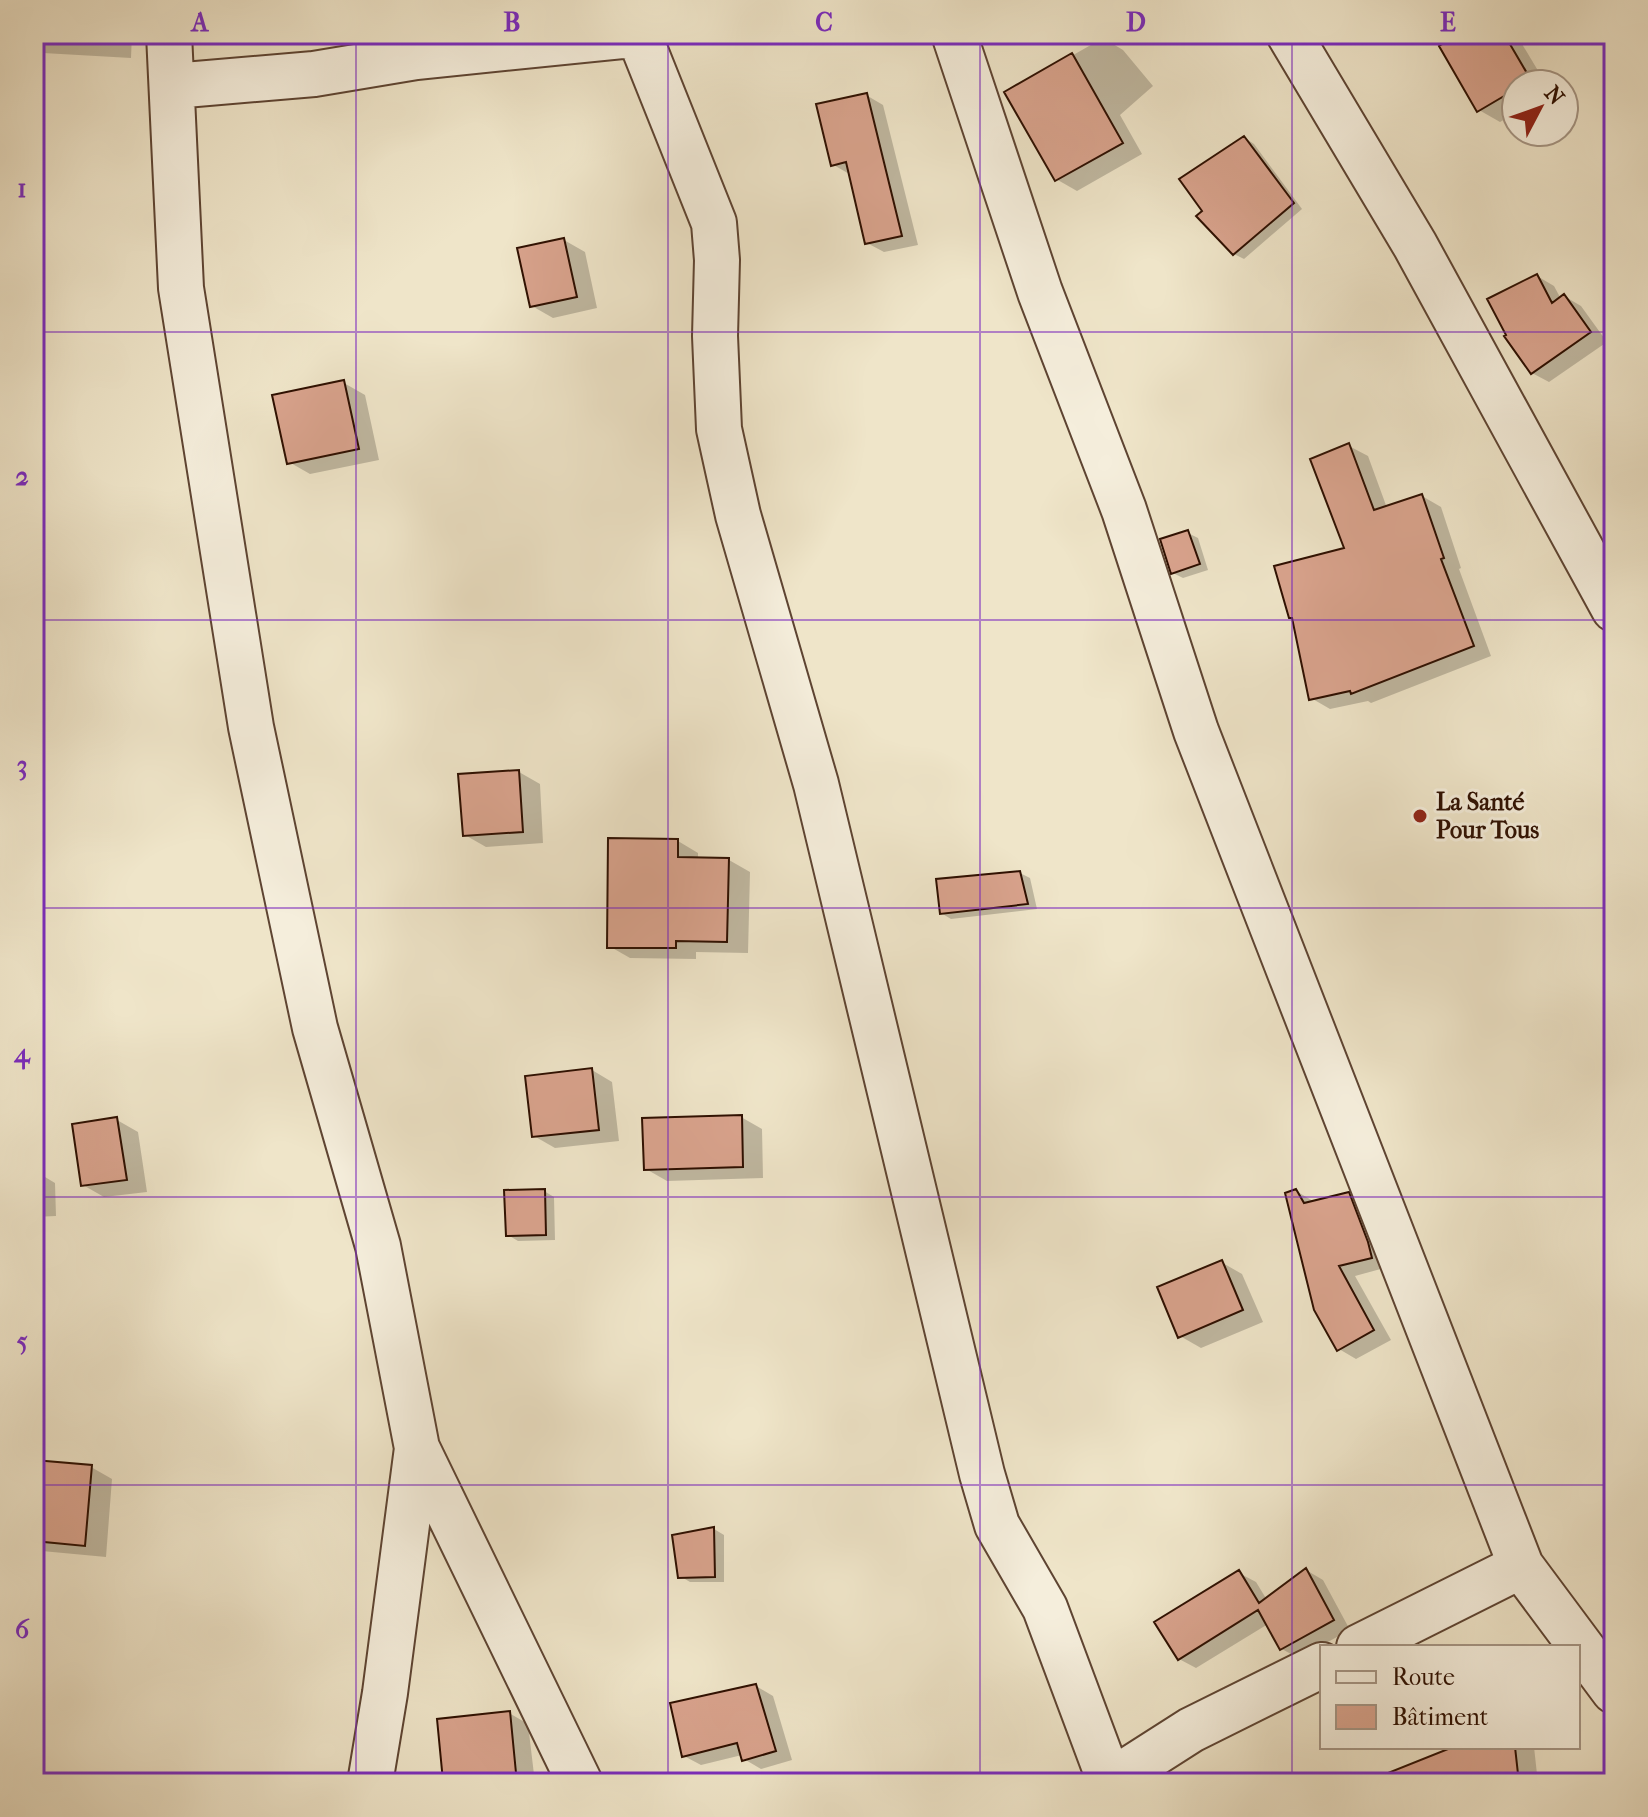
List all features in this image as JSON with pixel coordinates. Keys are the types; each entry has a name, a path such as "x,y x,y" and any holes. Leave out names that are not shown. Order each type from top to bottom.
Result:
{"street":[{"path":"169,34 181,288 251,727 315,1028 378,1246 417,1448 580,1783"},
{"path":"954,34 1040,292 1124,510 1196,731 1521,1566 1580,1645"},
{"path":"1289,34 1415,245 1614,609"},
{"path":"173,86 314,74 416,57 622,36 640,38 714,223 719,429 738,515 816,784 982,1474 997,1525 1045,1608 1109,1782 1191,1730 1320,1666"},
{"path":"370,1783 417,1448"},
{"path":"1363,1645 1521,1566"},
{"path":"1580,1645 1614,1691"}],"building":[{"path":"1459,34 1504,34 1524,68 1500,68 1500,98 1477,112 1439,46"},
{"path":"1072,53 1123,143 1055,181 1004,92"},
{"path":"867,93 902,236 865,244 846,162 831,166 816,104"},
{"path":"1244,136 1294,203 1233,255 1196,216 1202,211 1179,179"},
{"path":"564,238 577,297 530,307 517,248"},
{"path":"1537,274 1552,303 1564,294 1591,332 1531,374 1504,336 1487,299"},
{"path":"344,380 359,449 287,464 272,395"},
{"path":"1349,443 1374,510 1422,494 1444,558 1441,559 1474,646 1351,694 1350,691 1309,700 1292,618 1289,618 1274,566 1344,548 1310,459"},
{"path":"1188,530 1200,564 1171,574 1160,539"},
{"path":"519,770 523,832 463,836 458,774"},
{"path":"608,838 678,839 678,857 729,858 727,942 676,941 676,948 607,948"},
{"path":"1020,871 1028,904 940,914 936,879"},
{"path":"592,1068 599,1130 532,1137 525,1076"},
{"path":"742,1115 743,1167 644,1170 642,1118"},
{"path":"117,1117 127,1180 81,1186 72,1124"},
{"path":"545,1189 546,1235 506,1236 504,1190"},
{"path":"1296,1189 1304,1203 1349,1192 1368,1242 1372,1258 1339,1266 1374,1330 1337,1351 1314,1310 1285,1193"},
{"path":"1222,1260 1243,1310 1178,1338 1157,1287"},
{"path":"34,1460 92,1465 85,1546 34,1541"},
{"path":"714,1527 715,1577 678,1578 672,1535"},
{"path":"1306,1568 1334,1620 1280,1650 1258,1610 1178,1660 1154,1622 1239,1570 1259,1603"},
{"path":"756,1684 776,1751 742,1761 737,1743 682,1757 670,1703"},
{"path":"510,1711 516,1773 443,1781 437,1719"},
{"path":"1448,1749 1515,1749 1519,1783 1368,1783"}],"place":[{"name":"La Santé Pour Tous","path":"1420,816"}]}
